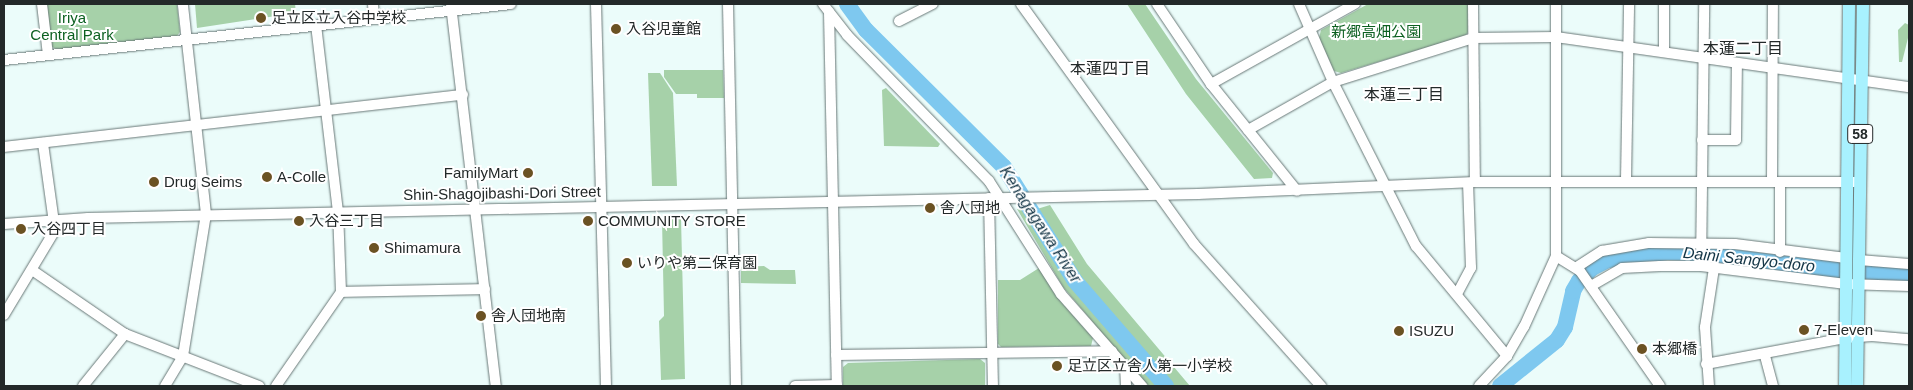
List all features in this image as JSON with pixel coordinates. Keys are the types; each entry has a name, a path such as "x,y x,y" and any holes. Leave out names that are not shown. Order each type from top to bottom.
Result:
{"main road":[{"name":"58","path":"1849,4 1855,80"},
{"name":"58","path":"1845,386 1851,338 1855,80 1863,4"},
{"name":"58","path":"1851,338 1857,386"}],"street":[{"path":"42,4 48,55"},
{"path":"165,386 182,356 206,214 183,4"},
{"path":"372,4 374,19"},
{"path":"4,60 316,26 452,7 511,4"},
{"path":"596,4 606,386"},
{"path":"728,4 736,386"},
{"path":"899,21 932,4"},
{"path":"1021,4 1154,193 1194,244 1321,386"},
{"path":"1159,4 1211,84 1297,191"},
{"path":"1300,4 1333,82 1416,246 1506,356"},
{"path":"1211,84 1355,4"},
{"path":"1457,294 1471,268 1473,4"},
{"path":"1479,386 1506,356 1534,307 1556,256 1558,181 1556,4"},
{"path":"1626,180 1629,4"},
{"path":"1664,4 1664,52"},
{"path":"1701,263 1704,4"},
{"path":"1773,4 1776,182 1780,252"},
{"path":"452,7 496,386"},
{"path":"826,8 847,35 1002,198 1062,294 1142,386"},
{"path":"795,386 837,386 826,8"},
{"path":"276,386 341,292 338,212 316,26"},
{"path":"1248,130 1333,82 1473,38 1556,37 1909,87"},
{"path":"1702,140 1736,140 1737,63"},
{"path":"4,147 463,94"},
{"path":"4,315 55,230 43,142"},
{"name":"Shin-Shagojibashi-Dori Street","path":"4,224 54,219 206,214 1038,198 1558,181 1853,182"},
{"path":"989,198 993,386"},
{"path":"1578,269 1602,252 1649,243 1702,245 1852,261 1909,264"},
{"path":"1556,256 1578,269 1660,386"},
{"path":"1590,284 1622,268 1701,263 1714,268 1909,286"},
{"path":"1709,386 1706,364 1705,327 1714,268"},
{"path":"32,270 124,334 259,386"},
{"path":"341,292 485,289"},
{"path":"83,386 124,334"},
{"path":"1706,364 1764,356 1851,338 1909,339"},
{"path":"836,355 1112,351"},
{"path":"1764,356 1773,386"},
{"path":"1125,366 1126,386"},
{"path":"229,386 230,375"}],"green space":[{"name":"Iriya Central Park","path":"46,4 177,4 180,32 177,36 57,50 51,46"},
{"path":"195,4 295,4 296,13 197,28"},
{"path":"1127,4 1145,4 1196,79 1273,173 1272,178 1254,179 1186,94"},
{"name":"新郷高畑公園","path":"1368,4 1468,4 1469,31 1465,36 1341,73 1334,71 1319,38 1321,30"},
{"path":"1905,23 1909,25 1909,34 1902,62 1899,62 1898,30"},
{"path":"664,70 723,70 724,98 697,98 697,94 676,94 664,77"},
{"path":"648,73 660,73 673,93 677,186 652,186"},
{"path":"886,88 940,144 938,147 884,146 882,90"},
{"path":"1050,205 1087,264 1190,386 1174,386 1077,272 1037,209"},
{"path":"1017,209 1025,210 1070,281 1157,386 1147,386 1063,287"},
{"path":"681,218 685,379 661,380 659,321 664,316 662,219"},
{"path":"764,266 770,270 795,270 796,284 741,283 741,267"},
{"path":"1039,268 1056,296 1093,338 1091,346 1001,347 998,344 998,280 1020,280"},
{"path":"980,359 985,363 985,386 843,386 843,367 848,363"}],"waterway":[{"name":"Kenagagawa River","path":"847,4 866,30 1004,167 1075,281 1166,386"},
{"name":"Daini Sangyo-doro","path":"1500,386 1557,340 1565,327 1573,291 1579,281 1592,268 1608,260 1668,252 1698,253 1837,270 1909,274"}],"place":[{"name":"足立区立入谷中学校","path":"261,18"},
{"name":"入谷児童館","path":"616,29"},
{"name":"FamilyMart","path":"528,173"},
{"name":"A-Colle","path":"267,177"},
{"name":"Drug Seims","path":"154,182"},
{"name":"舎人団地","path":"930,208"},
{"name":"入谷三丁目","path":"299,221"},
{"name":"COMMUNITY STORE","path":"588,221"},
{"name":"入谷四丁目","path":"21,229"},
{"name":"Shimamura","path":"374,248"},
{"name":"いりや第二保育園","path":"627,263"},
{"name":"舎人団地南","path":"481,316"},
{"name":"7-Eleven","path":"1804,330"},
{"name":"ISUZU","path":"1399,331"},
{"name":"本郷橋","path":"1642,349"},
{"name":"足立区立舎人第一小学校","path":"1057,366"}],"district":[{"name":"本蓮二丁目","path":"1743,49"},
{"name":"本蓮四丁目","path":"1110,69"},
{"name":"本蓮三丁目","path":"1404,95"}]}
